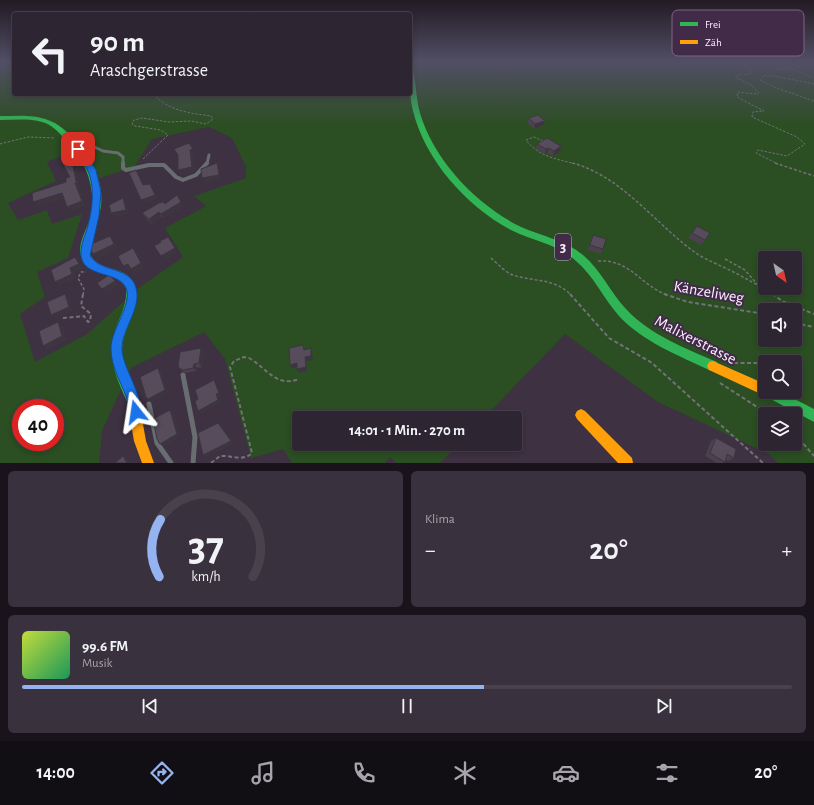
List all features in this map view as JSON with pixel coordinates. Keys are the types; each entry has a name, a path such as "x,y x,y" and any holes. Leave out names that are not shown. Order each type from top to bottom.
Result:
{"street":[{"name":"Malixerstrasse","path":"413,84 419,122 438,158 448,173 482,205 501,220 522,231 568,250 587,264 617,306 639,327 664,343 758,387"},
{"path":"0,118 22,117 42,120 54,124 75,146 91,167 96,192 95,216 85,251 86,257 94,267 125,278 132,288 131,302 118,336 116,353 134,404 140,446 148,463"},
{"path":"782,399 814,416"},
{"path":"581,415 627,463"}],"lane":[{"path":"75,146 86,143 103,151 118,153 123,157 124,170 164,165 177,178 186,180 200,173 209,160 209,155"},
{"path":"183,375 195,431 196,443 193,463"},
{"path":"149,404 157,443 171,463"}],"path":[{"path":"748,84 759,93 754,95 741,92 737,94 741,100 764,111 753,112 751,115 752,117 766,125 798,137 805,144 791,156 783,156 763,149 758,150 756,153 774,163 814,176"},
{"path":"767,84 814,101"},
{"path":"139,168 147,152 165,140 168,135 161,130 135,126 132,124 134,120 145,118 165,121 190,121 205,124 212,122 214,119 211,116 182,112 159,100 155,96"},
{"path":"0,144 28,137 67,137"},
{"path":"544,142 534,137 526,140 534,150 546,157 583,166 594,171 629,196 691,250 758,284"},
{"path":"491,258 512,275 545,280 564,288 608,338 644,357 652,363 763,463"},
{"path":"725,259 748,273 758,284"},
{"name":"Känzeliweg","path":"587,264 603,260 616,261 653,288 672,298 758,313"},
{"path":"63,318 84,316 89,322 91,314 81,306 84,289 78,276 84,272 91,274"},
{"path":"774,295 790,305 814,314"},
{"path":"802,324 814,327"},
{"path":"212,463 220,456 245,459 252,453 230,367 233,360 248,358 278,380 289,382 299,378"},
{"path":"715,379 723,386 758,408"},
{"path":"802,442 814,456"}],"green space":[{"path":"0,84 12,84 12,96 412,96 412,84 814,84 814,463 778,463 769,454 763,451 802,451 802,407 758,407 758,449 658,402 565,334 491,411 292,411 292,451 452,451 440,463 396,463 390,457 385,463 292,463 283,449 251,458 225,359 204,332 131,368 102,431 99,463 0,463","holes":["209,127 232,138 246,167 246,178 194,196 206,206 165,228 183,257 140,287 87,334 35,362 20,314 45,297 37,272 68,258 82,214 52,224 47,210 18,220 8,203 56,181 47,162 78,149 95,180 135,166 152,139"]}],"building":[{"path":"538,115 545,121 535,124 529,118"},
{"path":"547,138 561,146 554,151 537,144"},
{"path":"189,143 193,149 190,150 192,167 178,170 178,155 174,149"},
{"path":"71,157 77,164 73,166 77,186 75,183 82,201 67,207 62,193 33,202 32,193 66,182 66,178 70,177 61,161"},
{"path":"217,163 219,175 202,178 201,169"},
{"path":"136,170 143,185 150,184 155,195 141,200 129,173"},
{"path":"177,195 181,202 161,214 159,212 149,219 142,213 159,203 163,202 165,204"},
{"path":"123,198 126,210 111,213 109,205"},
{"path":"697,226 710,233 705,240 692,233"},
{"path":"593,235 606,239 603,249 590,245"},
{"path":"110,236 114,244 93,254 89,245"},
{"path":"168,237 175,248 161,256 154,246"},
{"path":"133,248 141,263 131,269 128,264 123,266 118,256"},
{"path":"75,257 79,264 70,268 72,274 55,282 51,270"},
{"path":"109,275 115,281 102,289 97,283"},
{"path":"65,294 69,307 51,315 47,302"},
{"path":"58,322 62,336 43,346 39,331"},
{"path":"303,345 304,350 311,348 311,356 305,357 306,367 297,369 297,363 290,365 289,348"},
{"path":"201,348 199,363 194,364 193,368 183,370 178,367 180,352"},
{"path":"158,368 165,390 148,399 140,377"},
{"path":"214,380 219,393 216,394 218,400 198,411 195,401 198,399 195,390"},
{"path":"170,410 177,434 160,444 157,439 153,419"},
{"path":"218,423 231,441 203,455 198,433"},
{"path":"716,438 736,449 734,458 727,454 725,462 710,453"},
{"path":"123,456 127,463 115,463"}],"traffic: fast":[{"path":"412,84 415,107 434,151 444,166 469,194 482,206 512,226 572,252 586,264 617,306 632,322 665,344 713,366"},
{"path":"0,118 33,118 54,124 71,141 84,158 93,175 96,184 97,204 85,253 90,263 95,267 122,277 128,281 131,288 131,303 118,337 117,351 120,366 133,402"},
{"path":"782,399 814,416"}],"traffic: slow":[{"path":"713,366 758,387"},
{"path":"133,402 140,441 148,463"},
{"path":"581,415 627,463"}],"route":[{"path":"78,149 85,157 92,170 96,192 95,216 85,251 87,260 94,267 125,278 132,288 131,302 120,329 116,353 136,412"}]}
